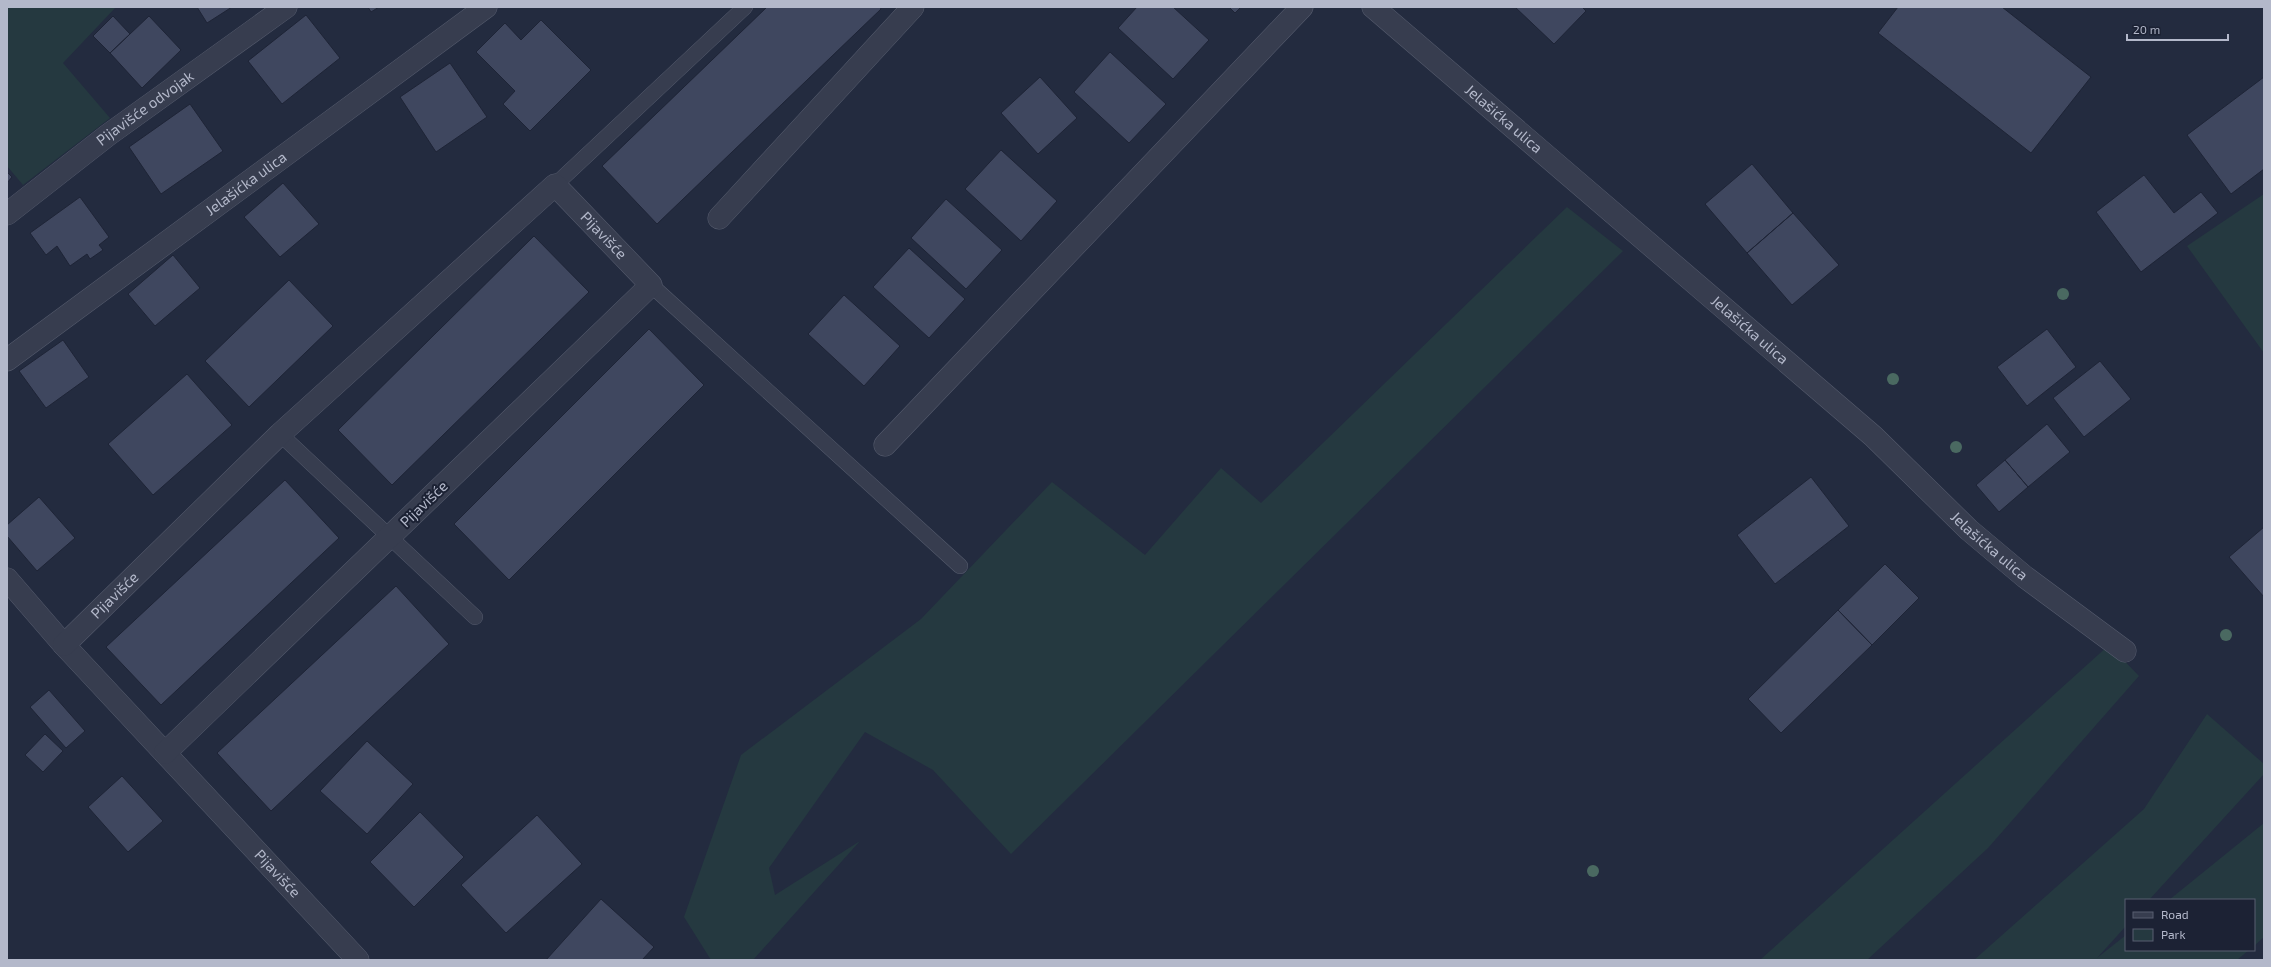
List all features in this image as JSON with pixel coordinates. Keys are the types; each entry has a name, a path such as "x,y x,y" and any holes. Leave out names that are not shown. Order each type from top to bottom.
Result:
{"street":[{"name":"Pijavišće odvojak","path":"7,214 108,135 286,7"},
{"name":"Jelašićka ulica","path":"7,360 486,7"},
{"path":"719,218 913,7"},
{"path":"885,446 1302,7"},
{"name":"Jelašićka ulica","path":"1373,7 1873,436 1969,530 2025,577 2125,651"},
{"name":"Pijavišće","path":"64,644 280,434 555,185 651,284 391,537 165,753"},
{"name":"Pijavišće","path":"7,579 64,644 358,960"}],"lane":[{"path":"555,185 745,7"},
{"path":"651,284 960,566"},
{"path":"280,434 475,617"}],"green space":[{"path":"7,7 116,7 63,63 110,118 23,185 7,166"},
{"path":"2264,194 2264,353 2187,246"},
{"path":"1567,207 1623,251 1011,854 933,770 865,732 769,868 775,895 860,841 753,960 711,960 684,917 741,755 921,619 1052,482 1145,555 1221,468 1261,503"},
{"path":"2109,645 2139,676 1988,848 1867,960 1760,960"},
{"path":"2207,714 2264,764 2264,774 2150,899 2125,899 2125,927 2097,958 2125,936 2125,951 2248,951 2237,960 1974,960 2144,809"},
{"path":"2264,823 2264,937 2255,945 2255,899 2170,899"}],"building":[{"path":"197,7 232,7 207,23"},
{"path":"368,7 379,7 371,12"},
{"path":"767,7 880,7 881,9 657,224 602,166"},
{"path":"1137,7 1173,7 1209,40 1173,79 1118,28"},
{"path":"1229,7 1241,7 1235,13"},
{"path":"1515,7 1582,7 1586,11 1554,44"},
{"path":"1898,7 2002,7 2091,77 2031,153 1878,33"},
{"path":"306,15 340,58 282,104 248,61"},
{"path":"113,16 130,34 110,53 93,36"},
{"path":"149,16 181,50 142,88 110,53"},
{"path":"541,20 591,70 530,131 503,104 515,91 476,52 505,23 521,40"},
{"path":"1110,52 1166,104 1129,143 1074,92"},
{"path":"450,63 487,117 436,152 400,97"},
{"path":"1040,77 1077,118 1038,154 1001,113"},
{"path":"2264,77 2264,169 2231,194 2187,135"},
{"path":"190,104 223,151 161,194 129,147"},
{"path":"1001,150 1057,201 1021,241 965,189"},
{"path":"1752,164 1793,213 1747,253 1705,204"},
{"path":"7,172 12,177 7,183"},
{"path":"2144,175 2174,213 2201,192 2218,213 2141,272 2096,212"},
{"path":"283,183 319,224 280,257 244,217"},
{"path":"80,197 109,237 99,245 103,250 90,259 87,254 70,266 57,246 46,255 30,233"},
{"path":"946,199 1002,250 966,289 911,238"},
{"path":"1793,213 1839,265 1792,305 1747,253"},
{"path":"534,236 589,292 392,485 338,430"},
{"path":"909,248 965,299 929,338 873,287"},
{"path":"173,255 200,288 155,326 128,294"},
{"path":"289,280 333,326 249,407 205,361"},
{"path":"844,295 900,346 864,386 808,334"},
{"path":"649,329 704,385 509,580 454,524"},
{"path":"2047,329 2076,367 2027,406 1997,367"},
{"path":"63,340 89,377 46,408 19,371"},
{"path":"2100,361 2131,399 2084,437 2053,398"},
{"path":"187,374 232,425 153,495 108,444"},
{"path":"2047,424 2070,452 2028,487 2005,460"},
{"path":"2005,460 2028,487 1999,512 1976,485"},
{"path":"1811,477 1849,526 1775,584 1737,535"},
{"path":"285,480 339,538 161,705 106,647"},
{"path":"39,497 75,538 37,571 7,536 7,525"},
{"path":"2264,527 2264,597 2229,557"},
{"path":"1885,564 1919,598 1872,645 1838,610"},
{"path":"396,586 449,644 271,811 217,753"},
{"path":"1838,610 1872,645 1781,733 1748,699"},
{"path":"49,690 85,731 66,748 30,707"},
{"path":"45,734 63,751 43,772 25,755"},
{"path":"367,741 413,784 367,834 320,791"},
{"path":"122,776 163,821 128,852 88,807"},
{"path":"420,812 464,857 414,907 370,862"},
{"path":"537,815 582,864 506,933 461,885"},
{"path":"601,899 654,947 642,960 546,960"}]}
